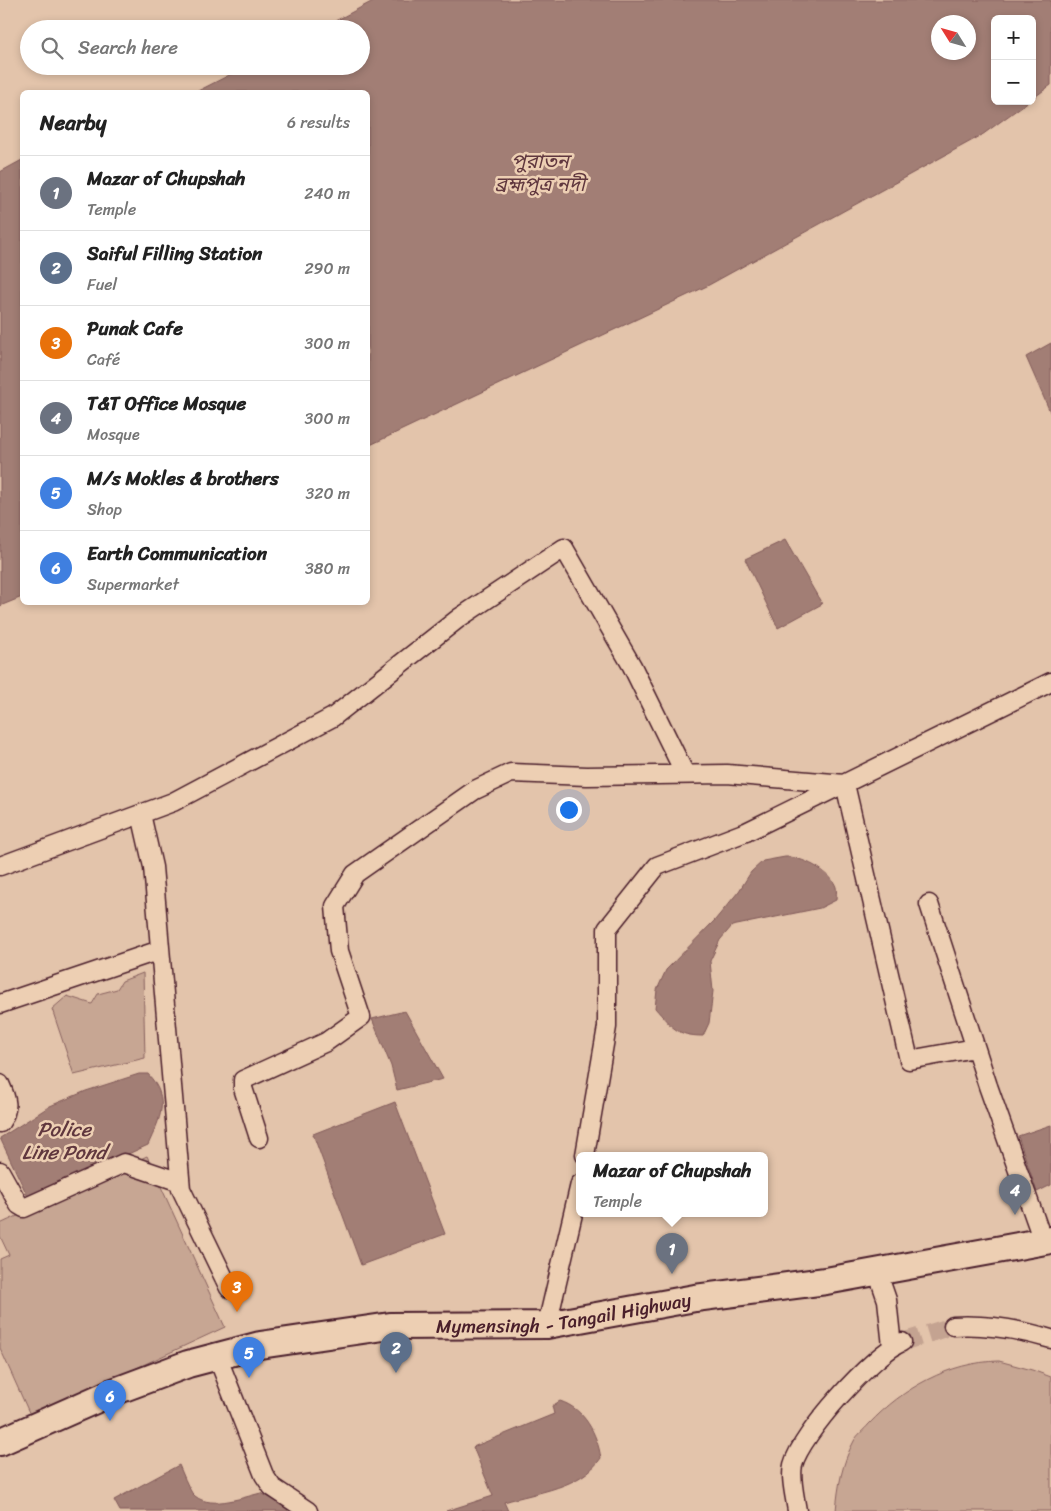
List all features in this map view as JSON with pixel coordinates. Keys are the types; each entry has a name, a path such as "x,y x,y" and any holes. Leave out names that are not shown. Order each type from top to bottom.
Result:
{"highway":[{"name":"Mymensingh - Tangail Highway","path":"0,1442 112,1392 188,1364 260,1345 390,1326 547,1325 695,1298 826,1281 1047,1240"}],"street":[{"path":"0,866 173,802 333,717 459,618 564,548 632,666 686,774"},
{"path":"586,1152 607,1027 607,929 658,866 746,832 1051,682"},
{"path":"260,1138 243,1088 243,1080 326,1042 361,1017 356,996 339,951 335,906 355,874 475,790 511,773 587,776 727,774 845,784"},
{"path":"845,784 909,1060 975,1048"},
{"path":"141,814 152,867 181,1189 229,1288"},
{"path":"929,904 975,1048 1047,1240"},
{"path":"0,1004 160,950"},
{"path":"0,1084 8,1100 7,1113 0,1123"},
{"path":"0,1171 19,1205 24,1208 124,1164 180,1182"},
{"path":"547,1325 576,1201"},
{"path":"797,1511 793,1465 805,1441 862,1373 897,1344 887,1300 877,1271"},
{"path":"953,1326 981,1324 1018,1329 1051,1339"},
{"path":"217,1356 264,1475 272,1487 308,1511"}],"shaded area":[{"path":"143,973 145,1058 74,1075 52,1009 67,996 92,1004 98,994 117,989 122,981"},
{"path":"147,1156 225,1327 31,1417 0,1348 0,1259 9,1255 0,1236 0,1224"},
{"path":"999,1361 1051,1377 1051,1511 836,1511 841,1475 850,1449 857,1437 882,1411 928,1379 962,1366"}],"water":[{"name":"পুরাতন ব্রহ্মপুত্র নদী","path":"375,0 1051,0 1051,85 1036,96 1036,15 991,15 991,105 1023,105 982,135 707,286 370,445 370,90 200,90 229,75 370,75 370,20 337,20"},
{"path":"20,161 20,598 0,606 0,172"},
{"path":"1051,343 1051,414 1026,357"},
{"path":"785,540 822,604 778,628 745,559"},
{"path":"785,857 799,859 828,875 836,887 836,900 820,908 732,926 720,940 710,961 713,991 709,1023 703,1036 686,1034 675,1029 655,1008 657,990 666,970 715,920 739,891 751,872 763,861"},
{"path":"405,1011 443,1079 397,1090 391,1066 372,1019"},
{"name":"Police Line Pond","path":"139,1074 148,1074 155,1083 161,1101 159,1118 148,1145 29,1199 0,1138 50,1106 86,1091"},
{"path":"395,1102 445,1234 361,1265 313,1134"},
{"path":"1051,1125 1051,1185 1037,1192 1018,1136"},
{"path":"560,1401 569,1405 583,1416 593,1432 601,1458 592,1468 582,1476 557,1488 504,1502 508,1511 446,1511 493,1496 473,1447 554,1414 552,1406"},
{"path":"179,1465 190,1490 198,1498 206,1501 224,1502 261,1493 286,1506 288,1511 120,1511 114,1500"}],"tunnel":[{"path":"902,1342 953,1326"}],"place":[{"name":"T&T Office Mosque","path":"1015,1215"},
{"name":"Mazar of Chupshah","path":"672,1274"},
{"name":"Punak Cafe","path":"237,1312"},
{"name":"Saiful Filling Station","path":"396,1373"},
{"name":"M/s Mokles & brothers","path":"249,1378"},
{"name":"Earth Communication","path":"110,1421"}]}
